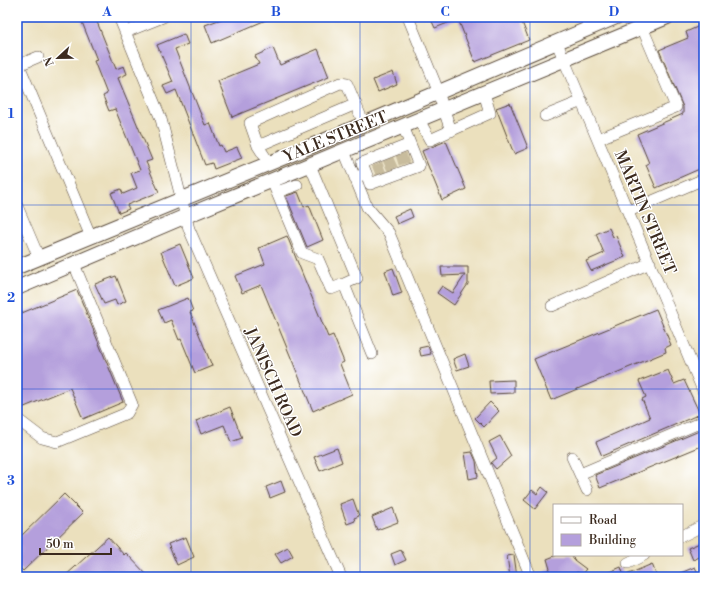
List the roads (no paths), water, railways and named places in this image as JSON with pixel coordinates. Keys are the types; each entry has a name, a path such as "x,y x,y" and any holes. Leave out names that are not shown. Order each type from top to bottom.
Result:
{"main road":[{"name":"YALE STREET","path":"17,267 557,43 588,23 616,17"},
{"name":"YALE STREET","path":"17,288 186,216 274,187 310,165 564,60 654,21"},
{"path":"338,135 344,151"}],"street":[{"name":"JANISCH ROAD","path":"119,17 161,119 189,229 341,577"},
{"path":"126,32 163,17"},
{"path":"408,17 438,92 450,131"},
{"path":"598,139 676,107 654,21"},
{"name":"MARTIN STREET","path":"557,43 704,393"},
{"path":"38,56 18,65 91,237"},
{"path":"269,163 258,146 250,125 252,121 340,84 347,84 364,124"},
{"path":"419,120 430,140 490,113 484,93"},
{"path":"545,116 582,101"},
{"path":"258,146 356,104"},
{"path":"403,126 419,166 403,159 390,164 379,169 362,163 370,184 379,169 403,159 410,144"},
{"path":"344,151 367,207 389,233 531,577"},
{"path":"297,185 274,187 302,253 318,259 331,289 357,278 310,165"},
{"path":"355,178 366,173"},
{"path":"628,211 704,179"},
{"path":"17,206 39,258"},
{"path":"552,306 650,263"},
{"path":"17,419 42,438 57,442 127,413 132,404 74,264"},
{"path":"344,284 372,354"},
{"path":"580,474 704,421"},
{"path":"572,456 587,490"},
{"path":"683,536 704,525"},
{"path":"628,563 642,556"}],"tunnel":[{"path":"401,154 404,164"},
{"path":"388,159 393,170"},
{"path":"377,164 381,174"}]}
